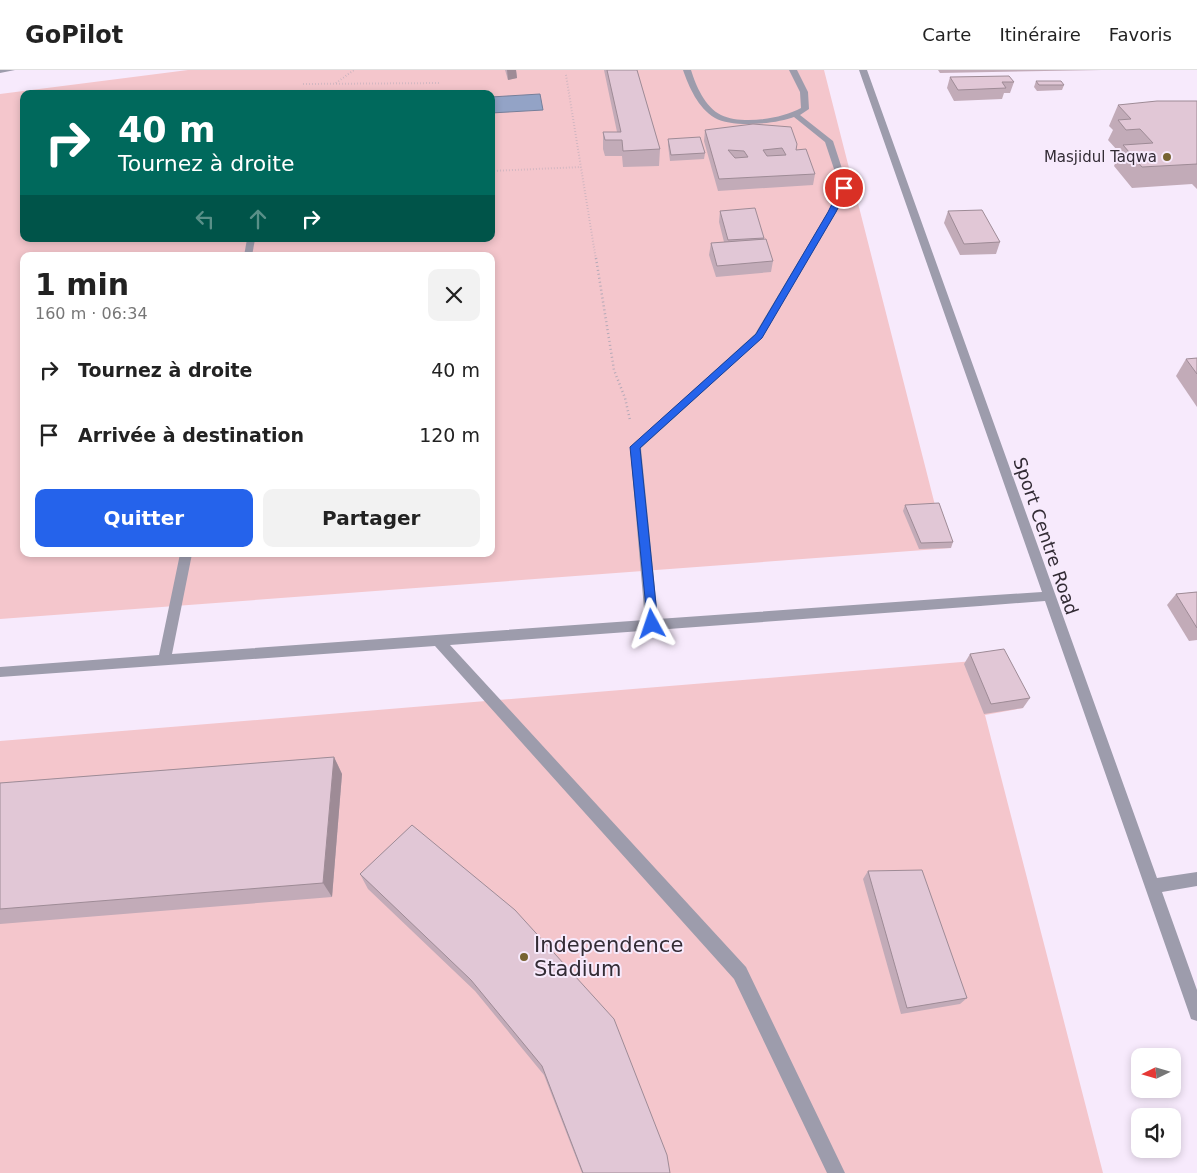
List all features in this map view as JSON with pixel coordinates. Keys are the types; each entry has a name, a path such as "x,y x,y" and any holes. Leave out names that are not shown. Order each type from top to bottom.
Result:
{"street":[{"path":"0,71 11,70"},
{"path":"686,70 703,103 717,116 743,121 772,121 796,115 805,109 804,92 793,70"},
{"name":"Sport Centre Road","path":"863,70 1197,1013"},
{"path":"652,624 635,447 759,336 832,212 844,188 829,141 796,115"},
{"path":"164,660 185,557"},
{"path":"0,672 1049,596"},
{"path":"438,640 740,973 836,1173"},
{"path":"1152,886 1197,879"}],"path":[{"path":"336,84 354,70"},
{"path":"566,76 614,370 625,398 635,447"},
{"path":"284,90 290,84 441,82"},
{"path":"495,170 581,167"}],"shaded area":[{"path":"188,70 824,70 936,509 951,548 0,619 0,94 20,91 20,242 495,242 495,90 31,90"},
{"name":"Independence Stadium","path":"998,659 1023,708 985,715 1103,1173 0,1173 0,741"}],"water":[{"path":"540,94 543,110 495,113 495,97"}],"building":[{"path":"607,70 637,70 660,149 623,151 622,140 605,140 603,132 621,132"},
{"path":"1009,76 1014,82 1002,82 1006,88 958,90 950,77"},
{"path":"1036,81 1061,81 1064,85 1039,85"},
{"name":"Masjidul Taqwa","path":"1157,101 1197,101 1197,164 1142,167 1123,145 1153,143 1140,129 1126,130 1118,120 1131,119 1118,105"},
{"path":"753,124 791,127 797,144 796,150 806,149 815,174 719,179 705,130","holes":["782,148 786,155 767,156 763,150","728,150 744,151 748,157 735,158"]},
{"path":"700,137 705,153 671,155 668,139"},
{"path":"755,208 764,238 728,240 720,211"},
{"path":"982,210 1000,242 964,244 948,211"},
{"path":"766,239 773,261 717,266 711,243"},
{"path":"1197,358 1197,374 1186,359"},
{"path":"939,503 953,542 921,543 905,505"},
{"path":"1197,592 1197,628 1176,594"},
{"path":"1004,649 1030,698 991,704 970,654"},
{"path":"334,757 323,883 0,909 0,783"},
{"path":"412,825 515,910 614,1019 667,1155 670,1173 583,1173 542,1066 471,980 360,874"},
{"path":"922,870 967,998 907,1008 868,871"}],"place":[{"name":"Masjidul Taqwa","path":"1167,157"},
{"name":"Independence Stadium","path":"524,957"}],"route":[{"path":"652,624 635,447 759,336 832,212 844,188"}]}
